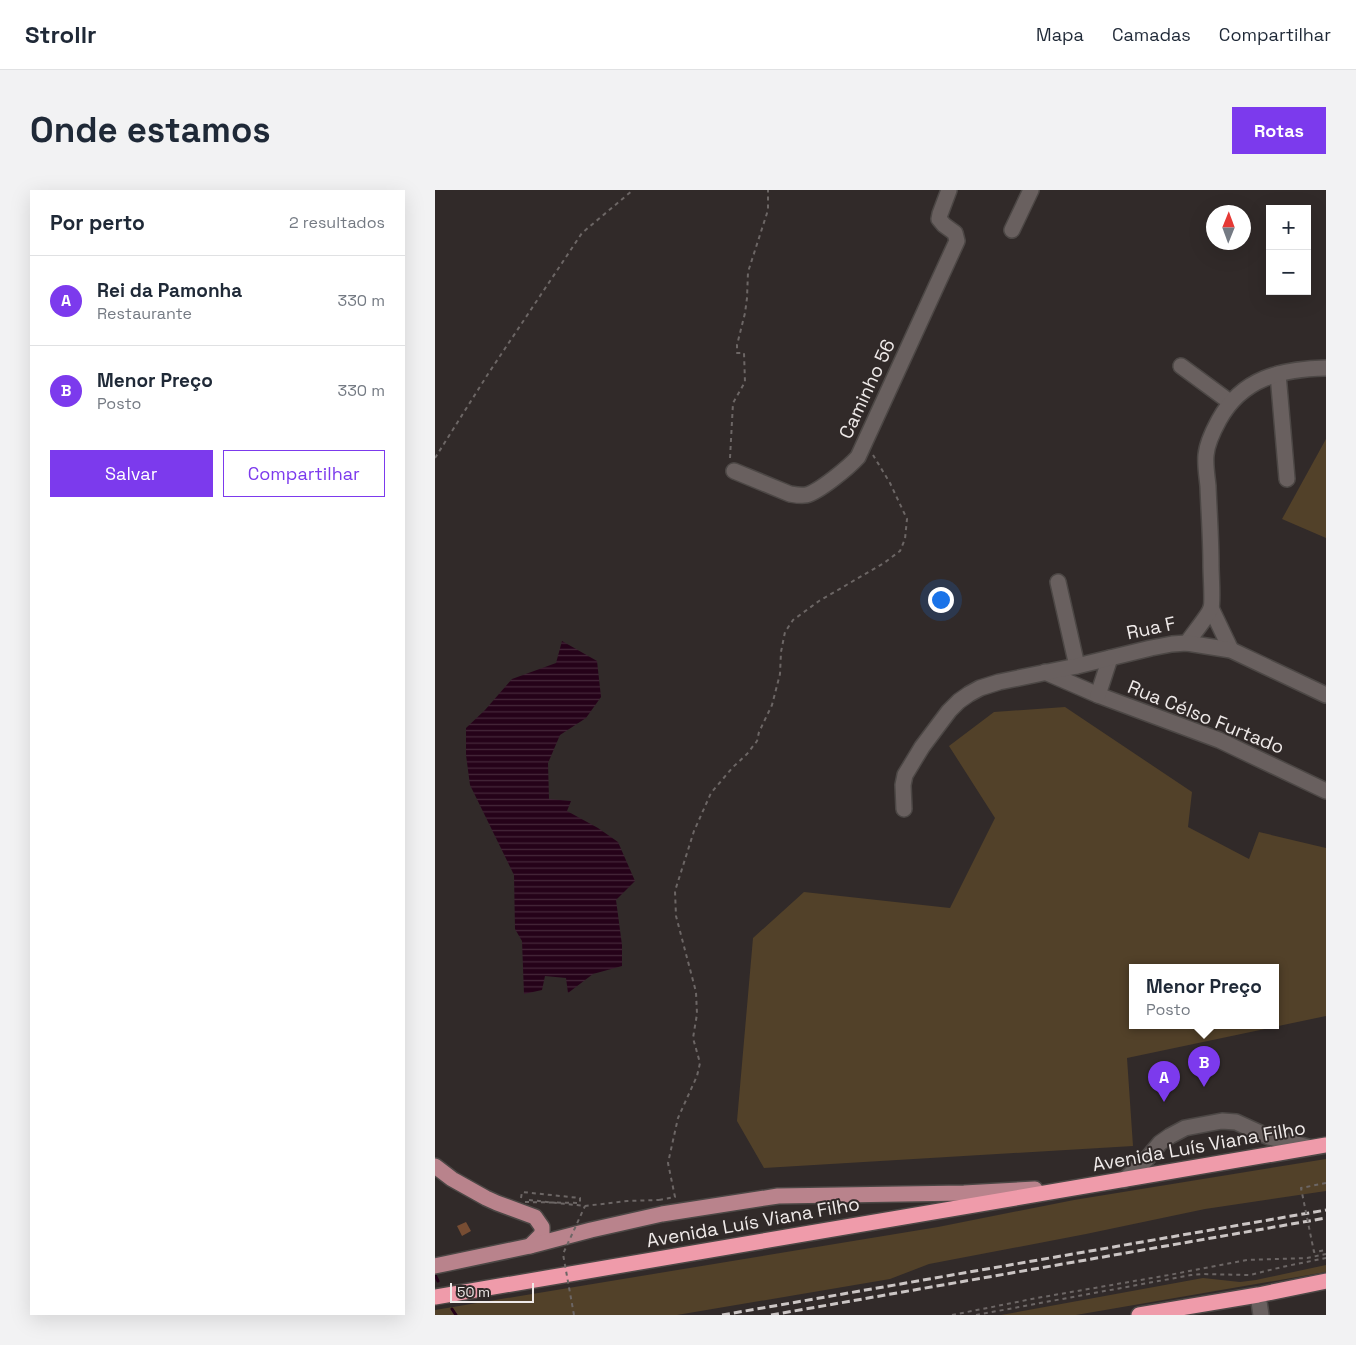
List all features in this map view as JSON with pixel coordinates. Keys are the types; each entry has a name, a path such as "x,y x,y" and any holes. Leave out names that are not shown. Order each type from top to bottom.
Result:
{"highway":[{"name":"Avenida Luís Viana Filho","path":"435,1297 1326,1145"},
{"path":"1139,1315 1326,1282"}],"main road":[{"path":"435,1166 452,1179 481,1195 535,1217 542,1227 542,1234 530,1246"},
{"name":"Avenida Luís Viana Filho","path":"442,1264 530,1246 663,1214 778,1196 963,1193 1079,1187"}],"street":[{"name":"Caminho 56","path":"734,471 790,494 806,495 820,487 858,457 957,241 955,233 939,220 949,190"},
{"path":"1012,230 1031,190"},
{"path":"1181,366 1230,402"},
{"path":"1231,650 1211,608 1211,558 1206,457 1209,439 1230,402 1241,391 1255,383 1289,370 1326,368"},
{"path":"1278,374 1287,479"},
{"path":"1058,582 1077,666"},
{"name":"Rua F","path":"904,809 903,785 905,775 922,747 949,711 959,701 974,691 999,682 1151,648 1187,643 1211,608"},
{"path":"1187,643 1231,650 1326,695"},
{"path":"1097,695 1110,658"},
{"name":"Rua Célso Furtado","path":"1045,672 1097,695 1219,740 1326,791"},
{"path":"1124,1180 1146,1160 1160,1143 1170,1136 1185,1128 1223,1121 1237,1122 1269,1137 1309,1147"},
{"path":"1258,1295 1261,1315"}],"path":[{"path":"435,458 488,374 582,233 633,190"},
{"path":"734,471 727,471 731,454 733,403 745,382 744,353 737,353 737,345 745,313 748,272 768,210 768,190"},
{"path":"659,1200 675,1197 668,1163 678,1118 697,1076 700,1063 693,1038 697,1014 696,992 676,916 675,891 694,831 711,793 757,741 759,732 772,706 780,674 781,652 785,632 793,620 819,600 884,563 900,551 905,540 907,519 890,483 865,442"},
{"path":"1326,1183 1301,1188 1314,1252 1326,1250"},
{"path":"525,1202 543,1202 552,1202 580,1203 581,1198 522,1192 521,1199 530,1200 548,1202 557,1203 585,1206 627,1201"},
{"path":"574,1315 563,1254 585,1206"},
{"path":"952,1315 1247,1260 1307,1258 1326,1254"},
{"path":"976,1315 1191,1275 1250,1276 1326,1258"}],"shaded area":[{"path":"1326,439 1326,538 1282,519"},
{"path":"562,641 597,661 601,697 586,718 560,735 548,763 549,799 571,801 567,811 598,828 618,842 635,881 616,900 622,945 622,966 593,974 568,993 566,978 545,976 542,990 524,994 522,941 515,929 514,875 470,785 466,755 466,728 485,710 512,679 556,663"},
{"path":"1065,707 1192,792 1188,827 1249,859 1259,832 1326,848 1326,1016 1279,1026 1279,964 1129,964 1129,1029 1264,1029 1127,1058 1133,1146 764,1168 737,1121 753,938 804,892 950,908 995,818 949,746 994,712"},
{"path":"1326,1159 1326,1191 1205,1209 929,1264 890,1279 677,1315 435,1315 435,1310 938,1227 1074,1200"},
{"path":"1326,1265 1326,1272 1076,1315 1001,1315 1203,1278 1240,1282"}],"building":[{"path":"466,1222 471,1231 462,1236 457,1226"}],"waterway":[{"path":"435,1275 438,1281"},
{"path":"452,1309 456,1315"}],"railway":[{"path":"722,1315 1326,1210"},
{"path":"771,1315 1326,1218"}],"place":[{"name":"Menor Preço","path":"1204,1087"},
{"name":"Rei da Pamonha","path":"1164,1102"}]}
